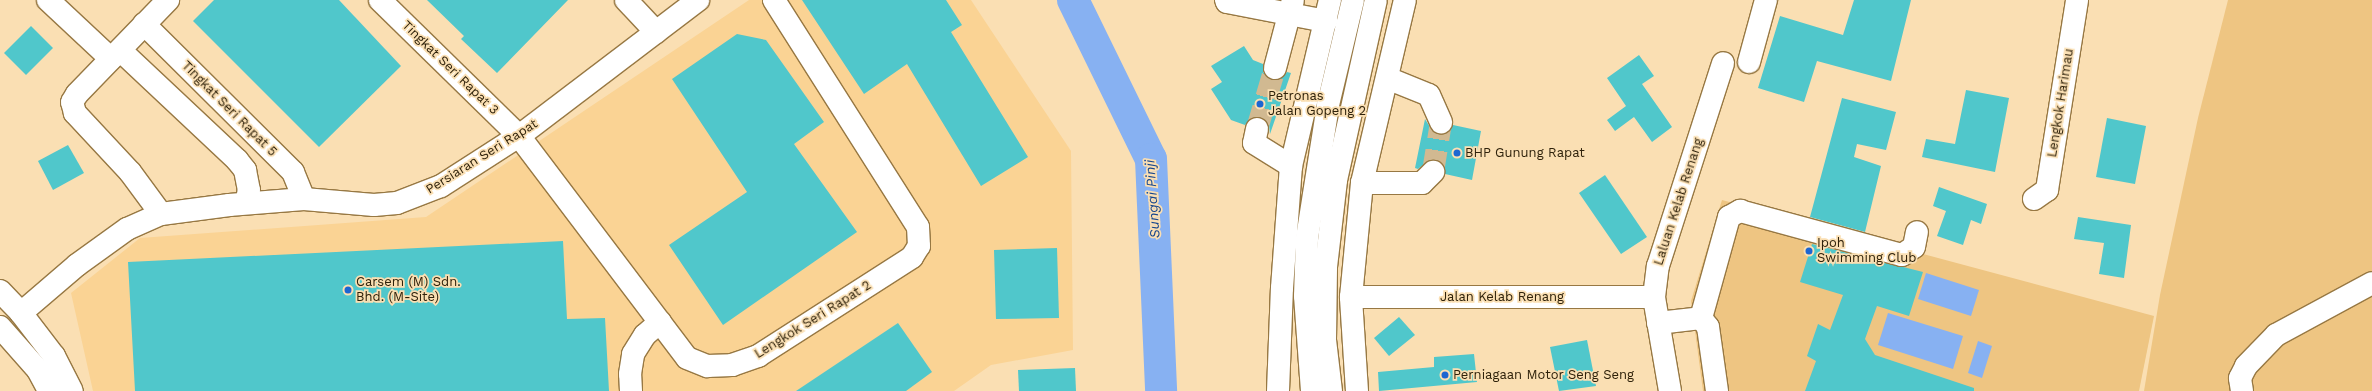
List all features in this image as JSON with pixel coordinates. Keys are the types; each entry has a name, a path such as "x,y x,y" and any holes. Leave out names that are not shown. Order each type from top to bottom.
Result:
{"main road":[{"path":"48,0 116,54 237,160 245,170 248,184 249,190 246,203"},
{"path":"161,214 130,172 75,112 72,102 77,94 168,0"},
{"name":"Tingkat Seri Rapat 3","path":"380,0 519,136"},
{"path":"626,0 656,32"},
{"name":"Persiaran Seri Rapat","path":"11,312 126,229 161,214 246,203 304,199 374,205 397,203 441,186 519,136 698,0"},
{"name":"Lengkok Seri Rapat 2","path":"519,136 687,358 707,366 732,365 758,356 912,258 919,246 918,227 774,0"},
{"path":"1226,0 1227,2 1328,10 1291,166 1282,288 1278,391"},
{"path":"1331,391 1325,340 1328,105 1353,0"},
{"path":"1312,391 1305,296 1307,238 1376,0"},
{"path":"1357,391 1351,297 1362,183 1405,0"},
{"path":"1749,62 1766,0"},
{"name":"Lengkok Harimau","path":"2034,199 2047,190 2077,0"},
{"path":"1275,68 1291,7"},
{"name":"Tingkat Seri Rapat 5","path":"144,24 293,172 304,199"},
{"name":"Laluan Kelab Renang","path":"1670,391 1654,297 1658,266 1724,63"},
{"path":"1387,78 1429,95 1441,122"},
{"path":"1257,129 1254,143 1291,166"},
{"path":"1362,183 1422,183 1432,172"},
{"path":"1701,318 1729,217 1740,211 1902,255 1914,247 1917,232"},
{"path":"2242,391 2240,378 2246,366 2276,335 2372,283"},
{"path":"1282,288 1287,391"},
{"path":"0,291 11,312 22,339 49,391"},
{"name":"Jalan Kelab Renang","path":"1351,297 1654,297"},
{"path":"11,312 54,356 72,391"},
{"path":"1658,323 1701,318"},
{"path":"1701,318 1708,327 1717,391"},
{"path":"631,391 630,374 633,354 644,335 660,322"},
{"path":"0,327 38,370"}],"shaded area":[{"path":"749,0 971,0 1071,151 1073,350 991,365 954,391 93,391 71,293 140,238 426,217"},
{"path":"2228,0 2372,0 2372,391 2144,391 2160,295 2198,118"},
{"name":"Ipoh Swimming Club","path":"1722,200 2154,316 2139,391 1703,391 1691,301"}],"water":[{"path":"1926,273 1979,290 1971,316 1918,299"},
{"path":"1888,313 1963,336 1953,369 1878,345"},
{"path":"1978,341 1992,346 1982,378 1968,373"}],"building":[{"path":"214,0 339,0 401,66 319,147 193,21"},
{"path":"427,0 568,0 497,73 461,39 464,36"},
{"path":"802,0 946,0 962,25 951,32 1028,157 981,186 907,64 864,94"},
{"path":"1854,0 1911,0 1891,81 1817,61 1804,102 1758,88 1780,16 1843,35"},
{"path":"31,26 53,48 26,75 4,53"},
{"path":"737,34 766,40 824,122 794,144 857,232 723,325 669,245 747,192 672,79"},
{"path":"1244,46 1253,60 1263,64 1263,72 1271,80 1279,80 1287,72 1291,73 1270,134 1269,125 1260,117 1253,117 1245,125 1231,120 1211,89 1222,82 1211,66"},
{"path":"1639,55 1654,76 1642,84 1672,127 1652,142 1634,117 1615,131 1607,120 1626,106 1607,78"},
{"path":"1966,90 2009,98 1995,172 1922,157 1926,139 1955,144"},
{"path":"1842,98 1896,112 1886,150 1857,144 1854,157 1881,166 1865,232 1810,217"},
{"path":"2107,118 2146,126 2135,184 2096,177"},
{"path":"1425,119 1433,132 1439,134 1446,133 1453,125 1481,131 1472,180 1445,174 1442,163 1436,160 1429,160 1418,169 1415,168"},
{"path":"68,145 84,173 53,190 38,161"},
{"path":"1605,175 1647,237 1621,254 1579,193"},
{"path":"1939,187 1987,204 1981,224 1971,220 1963,245 1937,236 1946,211 1933,206"},
{"path":"2078,217 2131,225 2124,278 2099,274 2104,243 2074,239"},
{"name":"Carsem (M) Sdn. Bhd. (M-Site)","path":"563,241 567,319 605,318 609,391 135,391 128,262"},
{"path":"1812,244 1923,272 1909,316 1877,306 1865,339 1875,355 1974,388 1974,391 1805,391 1816,361 1807,356 1818,324 1830,330 1843,295 1800,282"},
{"path":"1057,248 1059,318 996,319 994,250"},
{"path":"1399,317 1415,335 1389,356 1374,338"},
{"path":"898,323 932,372 906,391 796,391"},
{"path":"1587,340 1596,386 1559,391 1550,347"},
{"name":"Perniagaan Motor Seng Seng","path":"1474,354 1477,382 1379,391 1378,372 1434,367 1434,357"},
{"path":"1075,368 1076,391 1019,391 1018,370"}],"waterway":[{"name":"Sungai Pinji","path":"1073,0 1151,159 1161,391"}],"tunnel":[{"path":"1257,129 1275,68"},
{"path":"1433,172 1441,122"}],"place":[{"name":"Petronas Jalan Gopeng 2","path":"1260,104"},
{"name":"BHP Gunung Rapat","path":"1457,153"},
{"name":"Ipoh Swimming Club","path":"1809,251"},
{"name":"Carsem (M) Sdn. Bhd. (M-Site)","path":"348,290"},
{"name":"Perniagaan Motor Seng Seng","path":"1445,375"}]}
